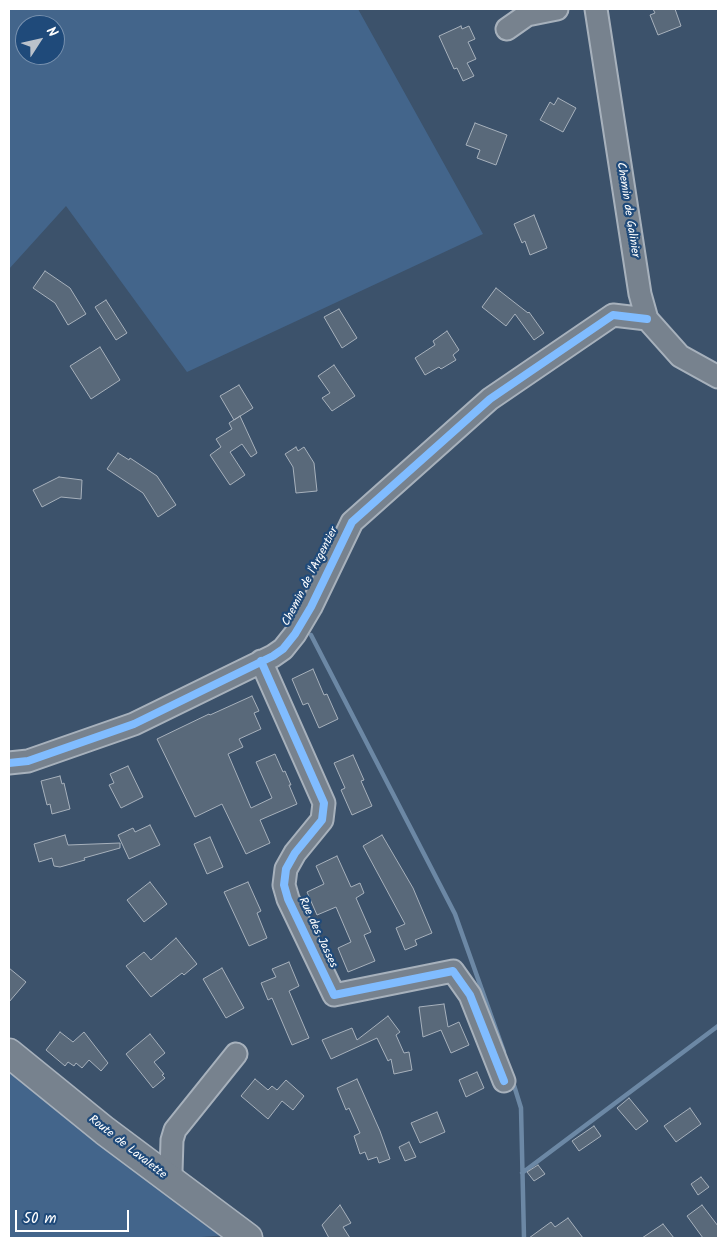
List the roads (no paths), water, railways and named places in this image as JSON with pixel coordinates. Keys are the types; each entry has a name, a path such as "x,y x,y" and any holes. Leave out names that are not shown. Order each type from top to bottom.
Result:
{"main road":[{"name":"Route de Lavalette","path":"9,1053 105,1131 248,1238"}],"street":[{"path":"507,29 527,15 557,9"},
{"name":"Chemin de Galinier","path":"596,9 640,294 648,320 680,356 718,377"},
{"name":"Chemin de l'Argentier","path":"9,763 28,761 134,724 273,656 283,649 295,634 352,522 490,399 613,315 648,320"},
{"name":"Rue des Jasses","path":"262,661 324,804 322,820 295,853 286,869 284,885 288,899 334,995 453,971 470,995 504,1081"},
{"path":"169,1180 172,1140 175,1130 236,1054"}],"waterway":[{"path":"311,635 455,914 504,1052"},
{"path":"522,1173 718,1026"},
{"path":"512,1079 521,1108 524,1238"}]}
